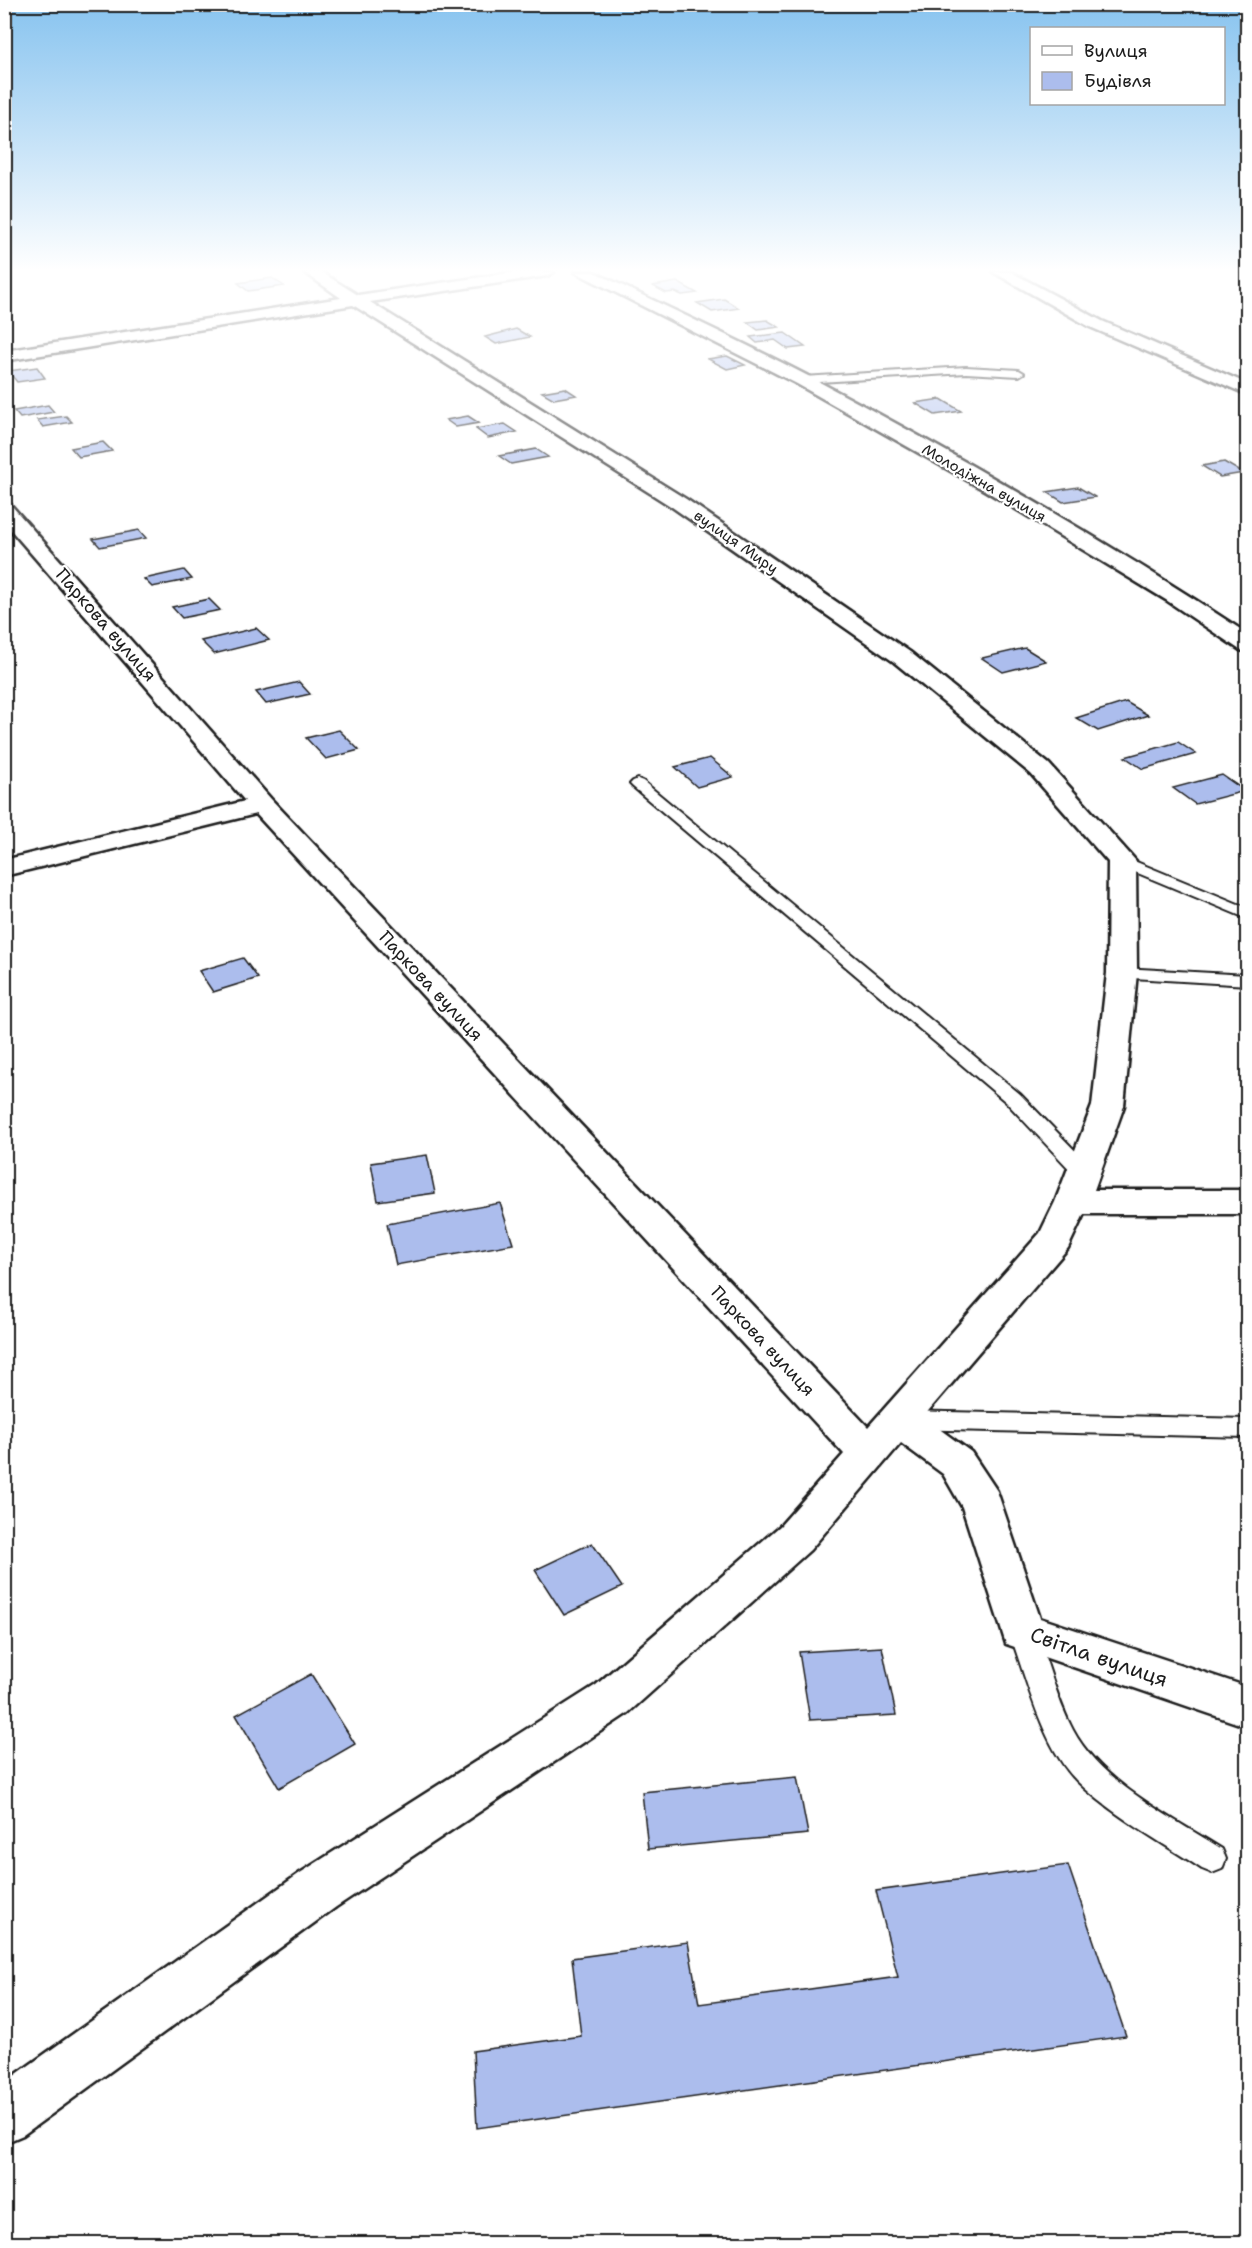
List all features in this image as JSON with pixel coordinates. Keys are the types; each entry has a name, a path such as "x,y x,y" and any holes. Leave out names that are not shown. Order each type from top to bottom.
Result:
{"street":[{"name":"вулиця Миру","path":"479,377 679,503 902,657 1040,769 1122,861"},
{"name":"Молодіжна вулиця","path":"797,377 988,484 1174,595 1248,645"},
{"path":"1218,377 1248,390"},
{"name":"Паркова вулиця","path":"4,508 262,805 868,1453"},
{"path":"4,868 262,805"},
{"path":"4,2116 318,1890 612,1698 795,1538 1055,1239 1108,1106 1122,973 1122,861"},
{"path":"1078,1186 1248,1202"},
{"name":"Світла вулиця","path":"898,1420 957,1463 982,1503 1022,1631 1248,1707"}],"lane":[{"path":"803,380 853,377"},
{"path":"638,784 1013,1098 1078,1186"},
{"path":"1122,861 1248,914"},
{"path":"1122,973 1248,980"},
{"path":"898,1420 1248,1428"},
{"path":"1022,1631 1062,1737 1086,1771 1116,1797 1212,1859"}],"building":[{"path":"13,377 45,378 17,382"},
{"path":"565,388 576,395 554,399 542,392"},
{"path":"941,399 961,411 935,415 915,403"},
{"path":"48,405 54,412 20,418 14,411"},
{"path":"66,416 72,422 43,427 37,420"},
{"path":"468,416 479,423 456,427 446,420"},
{"path":"505,424 517,432 488,438 476,429"},
{"path":"103,442 112,451 79,457 71,448"},
{"path":"536,449 548,457 511,464 499,456"},
{"path":"1224,462 1243,473 1220,477 1202,466"},
{"path":"1078,487 1095,497 1063,502 1047,492"},
{"path":"139,530 146,538 100,547 93,539"},
{"path":"184,570 192,579 152,587 144,579"},
{"path":"209,599 220,610 182,618 172,607"},
{"path":"256,628 269,640 214,654 201,641"},
{"path":"1025,648 1046,661 1003,672 982,658"},
{"path":"299,682 310,694 266,704 256,692"},
{"path":"1126,702 1148,715 1098,731 1076,718"},
{"path":"339,730 359,750 326,759 306,738"},
{"path":"1178,742 1196,754 1143,769 1125,757"},
{"path":"710,758 733,777 697,787 675,767"},
{"path":"1222,775 1245,791 1195,804 1173,788"},
{"path":"243,958 258,978 213,992 199,971"},
{"path":"427,1155 435,1193 378,1201 371,1163"},
{"path":"500,1203 513,1244 396,1265 387,1224"},
{"path":"592,1543 622,1587 564,1615 535,1570"},
{"path":"882,1647 896,1715 810,1720 799,1652"},
{"path":"311,1674 355,1744 279,1788 236,1715"},
{"path":"797,1777 808,1834 648,1849 642,1792"},
{"path":"1068,1865 1126,2036 477,2128 473,2051 581,2036 572,1958 688,1942 699,2004 898,1977 876,1891"}]}
